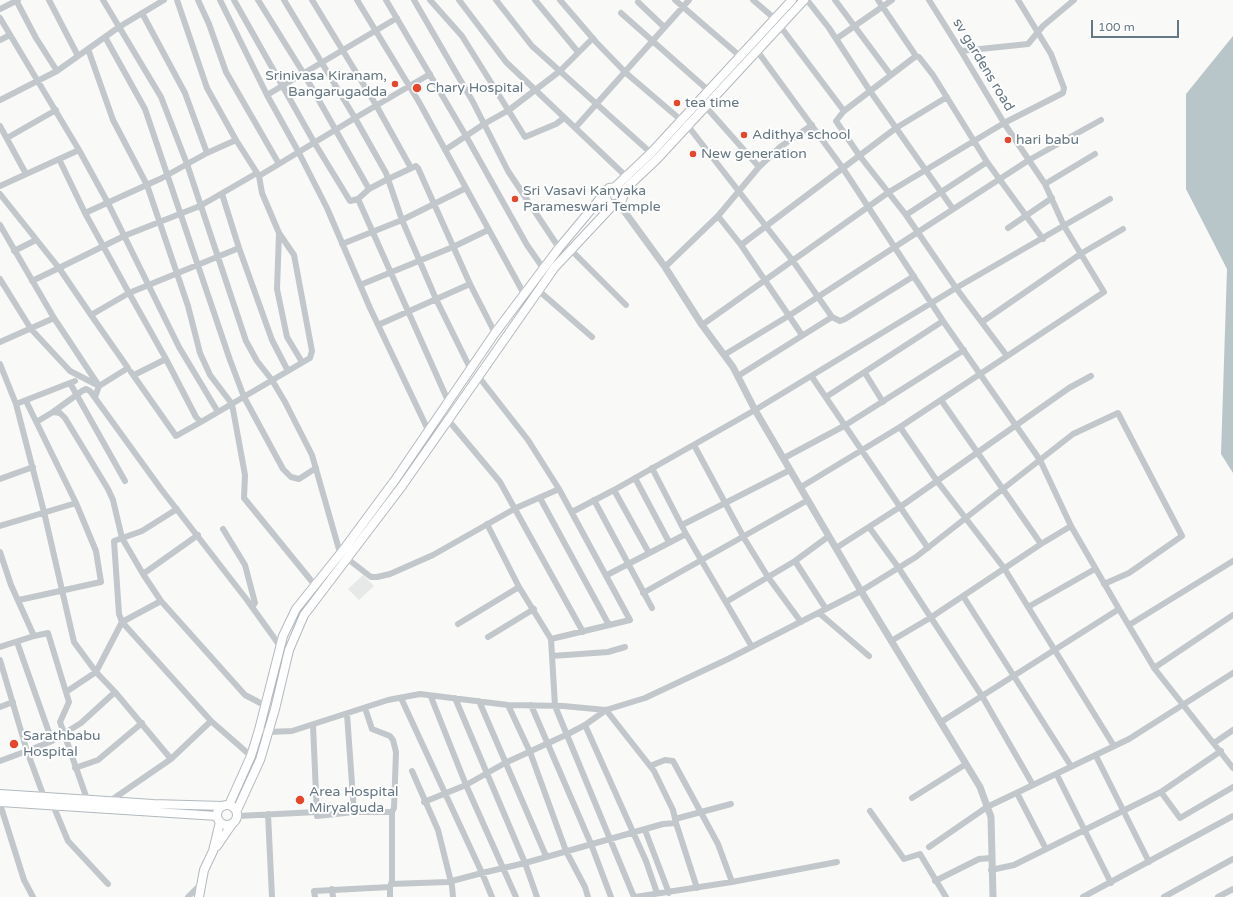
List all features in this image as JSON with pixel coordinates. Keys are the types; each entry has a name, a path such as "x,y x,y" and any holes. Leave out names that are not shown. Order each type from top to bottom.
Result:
{"main road":[{"path":"213,851 232,824 260,760 289,650 300,622 315,599 348,559 448,421 538,290 570,249 623,200 622,192 629,179 651,153 792,0"},
{"path":"199,897 200,885 213,851 219,819 218,810 226,805 250,756 260,730 280,646 291,617 314,584 340,553 429,432 495,333 559,248 605,195 609,188 615,187 629,179 657,159 758,52 804,0"},
{"path":"615,187 622,192"},
{"path":"605,195 608,203 616,205"},
{"path":"0,794 109,801 226,805 237,813"},
{"path":"0,803 53,805 219,819 226,825 232,824"}],"street":[{"path":"0,9 17,0 36,38 57,71"},
{"path":"48,0 78,56"},
{"path":"103,0 161,98 187,164 246,341 257,361 272,380 312,455 340,553 367,574 377,577 412,565 516,508 559,489"},
{"path":"0,100 57,71 105,36 164,0"},
{"path":"0,194 59,268 176,436 310,358 312,351 305,323 301,287 294,255 279,233 262,193 258,175 206,88 177,0"},
{"path":"198,0 209,24 226,72 279,164"},
{"path":"220,0 267,95 298,151 429,432"},
{"path":"234,0 314,142 350,201 358,199 369,190 416,166 418,168 433,206 495,333"},
{"path":"258,0 304,74 369,190"},
{"path":"284,0 355,118 388,180 402,220 436,299 471,370"},
{"path":"312,0 412,168"},
{"path":"357,0 409,86 524,294"},
{"path":"386,0 466,136 527,245 543,268"},
{"path":"414,0 484,124 508,171 559,248"},
{"path":"430,0 462,36 525,137 556,124 564,118"},
{"path":"460,0 506,62 629,179"},
{"path":"496,0 532,46 651,153"},
{"path":"535,0 578,52"},
{"path":"675,0 741,57"},
{"path":"575,128 596,103 626,73 664,26 690,0"},
{"path":"753,0 775,18"},
{"path":"807,0 822,17 870,91 953,209"},
{"path":"835,0 890,74"},
{"path":"878,0 916,56 919,57 933,75 973,141 999,180 1043,239"},
{"path":"836,39 892,0"},
{"name":"sv gardens road","path":"928,0 961,50 1004,123 1045,184 1064,226 1082,253 1104,292 1007,356"},
{"path":"702,325 890,192 1004,123 1063,93 1064,88 1052,54 1018,0"},
{"path":"961,50 1028,44 1043,26 1074,0"},
{"path":"562,1 593,38 626,73 688,126 793,261 832,317 840,321 845,320 914,276"},
{"path":"638,2 664,26"},
{"path":"142,13 185,93 207,153"},
{"path":"621,13 709,91"},
{"path":"0,18 79,150 108,203 179,347 218,412"},
{"path":"267,95 397,18"},
{"path":"780,26 844,111"},
{"path":"0,40 10,35"},
{"path":"105,36 145,109 244,397 283,469 291,477 299,479 316,468"},
{"path":"445,150 484,124 509,110 560,71 593,38"},
{"path":"88,49 113,120 147,185 188,306 200,353 210,375 232,404 245,475 244,498 314,584"},
{"path":"758,52 842,167 943,321 1040,460 1071,526 1095,569 1154,666"},
{"path":"801,487 900,427 979,373 1007,356 956,288 890,192 859,155 836,121 844,111 890,74 916,56"},
{"path":"32,281 124,236 200,206 279,164 334,129 430,74"},
{"path":"741,244 896,128 947,97"},
{"path":"706,107 759,168"},
{"path":"7,138 56,110"},
{"path":"724,355 790,315 1029,160 1101,120"},
{"path":"665,267 718,216 738,191 780,147 812,125"},
{"path":"0,126 26,174"},
{"path":"85,213 147,185 207,153 236,140"},
{"path":"0,186 79,150"},
{"path":"1045,184 1095,154"},
{"path":"58,160 85,213 196,417 201,422"},
{"path":"906,215 987,162"},
{"path":"342,244 433,206 466,188"},
{"path":"222,194 239,248 272,340 288,371"},
{"path":"1008,228 1052,198"},
{"path":"358,199 407,312 449,403"},
{"path":"572,512 694,445 812,377 956,288 1110,199"},
{"path":"616,205 665,267 702,325 738,376 755,410 861,591 980,787 990,817 993,897"},
{"path":"718,216 741,244 802,335"},
{"path":"0,225 54,318 99,386"},
{"path":"360,285 453,247 488,230"},
{"path":"982,322 1082,253 1123,230"},
{"path":"279,233 277,289 287,336 302,362"},
{"path":"14,251 36,240"},
{"path":"91,315 129,293 239,248"},
{"path":"570,249 626,304"},
{"path":"0,278 32,328 70,371 99,386"},
{"path":"378,325 470,284"},
{"path":"538,290 592,337"},
{"path":"738,376 832,317"},
{"path":"0,342 54,318"},
{"path":"826,397 943,321"},
{"path":"784,458 844,426 964,350"},
{"path":"134,375 166,360"},
{"path":"0,364 16,404 33,467 74,642 96,672 171,758"},
{"path":"95,397 99,386 128,368"},
{"path":"865,372 883,402"},
{"path":"478,376 528,440 559,489 630,620 551,639"},
{"path":"836,548 937,481 1069,388 1091,376"},
{"path":"812,377 928,548"},
{"path":"16,404 73,382 77,395 125,481"},
{"path":"38,421 86,389 90,391 120,434 177,510 198,535 280,646"},
{"path":"941,400 1041,544"},
{"path":"19,600 63,592 102,582 96,551 38,421 26,401"},
{"path":"53,412 60,413 76,434 108,489 113,500 122,538 142,574 161,601 245,695 266,706"},
{"path":"424,802 466,785 506,763 568,734 585,725 606,710 645,698 752,647 861,591 928,548 1073,434 1118,413 1182,536 1129,573 1104,584"},
{"path":"448,421 500,482 516,508 583,632"},
{"path":"900,427 937,481 1004,568 1114,746"},
{"path":"694,445 724,504 744,538 768,577 801,622"},
{"path":"0,479 33,467"},
{"path":"652,468 701,561 752,647"},
{"path":"682,525 790,470"},
{"path":"635,478 669,542"},
{"path":"614,490 649,553"},
{"path":"540,498 609,625"},
{"path":"594,500 652,608"},
{"path":"644,593 744,538 808,500"},
{"path":"0,526 44,512 76,504"},
{"path":"177,510 142,531 114,541 119,614 122,622 211,721 250,756"},
{"path":"487,524 519,587 534,609 551,639 555,706 568,734 634,897 657,893 669,893 837,862"},
{"path":"891,641 930,618 1004,568 1071,526"},
{"path":"869,527 898,567 982,696 1033,785"},
{"path":"223,529 245,565 255,603 252,607"},
{"path":"606,575 686,534"},
{"path":"142,574 198,535"},
{"path":"726,602 795,561 829,536"},
{"path":"0,552 11,585 34,636"},
{"path":"795,561 826,609"},
{"path":"1129,625 1233,562"},
{"path":"1028,607 1095,569"},
{"path":"458,624 519,587"},
{"path":"963,596 1071,766"},
{"path":"66,692 96,672 122,622 161,601"},
{"path":"488,637 534,609"},
{"path":"941,722 1119,609"},
{"path":"819,613 869,656"},
{"path":"1233,615 1154,668 1182,706 1221,751 1233,768"},
{"path":"0,647 48,633 69,702 60,722 87,799"},
{"path":"17,642 52,740"},
{"path":"552,656 608,652 625,647"},
{"path":"0,660 27,751 44,797"},
{"path":"929,847 987,807 1057,775 1071,766 1096,756 1129,739 1233,673"},
{"path":"0,761 27,751 64,734 81,723 115,692"},
{"path":"260,730 268,732 292,731 365,708 420,694 431,697 455,698 508,705 555,706 606,710 650,766 673,810 697,888"},
{"path":"431,697 466,785 516,897"},
{"path":"401,698 482,872 492,897"},
{"path":"455,698 525,863 537,897"},
{"path":"479,701 546,856"},
{"path":"0,707 13,702"},
{"path":"508,705 530,752 567,851 585,887 588,897"},
{"path":"531,705 591,844 611,897"},
{"path":"365,708 372,729 390,736 393,740 395,765 394,808 392,812 390,897"},
{"path":"347,714 354,812"},
{"path":"109,801 171,758 211,721"},
{"path":"75,768 98,760 142,723"},
{"path":"312,725 317,816 354,812 392,812"},
{"path":"585,725 632,834 646,861 657,893"},
{"path":"1214,743 1233,730"},
{"path":"991,870 1014,865 1161,792 1221,751"},
{"path":"1096,756 1149,862"},
{"path":"650,766 665,760 673,761 718,844 732,882"},
{"path":"912,798 966,764"},
{"path":"412,772 424,802 438,830 451,881 453,897"},
{"path":"1057,775 1111,883"},
{"path":"1161,792 1180,818 1233,787"},
{"path":"1017,793 1046,849"},
{"path":"0,803 24,880 33,897"},
{"path":"315,897 314,891 451,881 632,834 700,812 731,804"},
{"path":"53,805 68,841 108,884"},
{"path":"870,810 904,859 920,854 946,897"},
{"path":"237,813 268,814 316,812"},
{"path":"268,814 272,897"},
{"path":"1084,897 1232,818"},
{"path":"645,830 669,893"},
{"path":"935,881 979,859 991,858"},
{"path":"1164,897 1233,859"},
{"path":"188,897 200,885"},
{"path":"332,889 333,897"},
{"path":"1218,897 1233,889"}],"shaded area":[{"path":"1233,36 1233,473 1221,454 1227,269 1186,189 1186,94"},
{"path":"363,575 374,586 359,600 348,589"}],"place":[{"name":"Srinivasa Kiranam, Bangarugadda","path":"395,84"},
{"name":"Chary Hospital","path":"417,88"},
{"name":"tea time","path":"677,103"},
{"name":"Adithya school","path":"744,135"},
{"name":"hari babu","path":"1008,140"},
{"name":"New generation","path":"693,154"},
{"name":"Sri Vasavi Kanyaka Parameswari Temple","path":"515,199"},
{"name":"Sarathbabu Hospital","path":"14,744"},
{"name":"Area Hospital Miryalguda","path":"300,800"}]}
